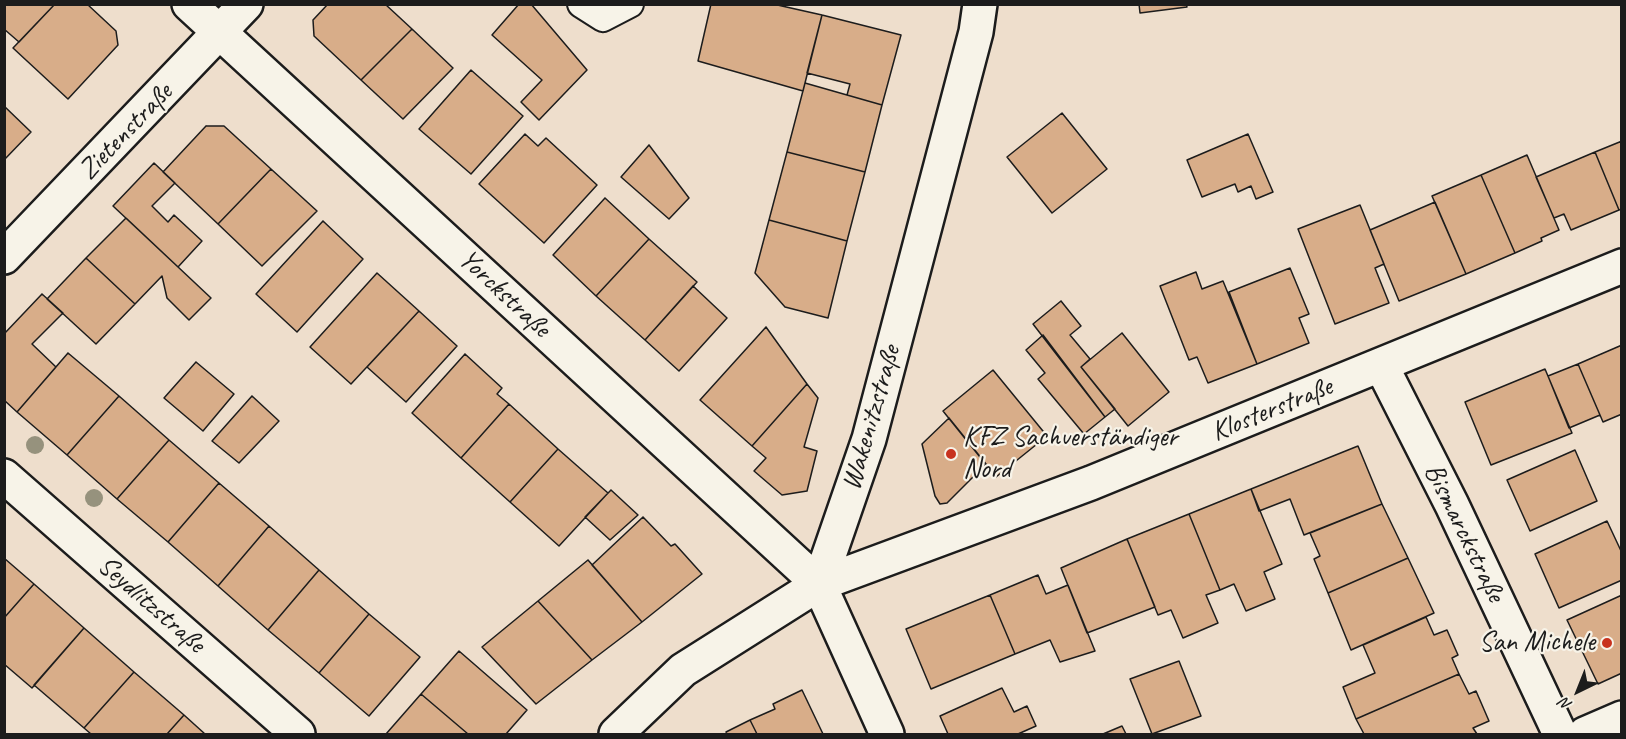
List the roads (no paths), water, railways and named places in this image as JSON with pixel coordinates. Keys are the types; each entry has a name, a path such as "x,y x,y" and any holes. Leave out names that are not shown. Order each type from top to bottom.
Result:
{"street":[{"name":"Yorckstraße","path":"189,4 819,584"},
{"name":"Zietenstraße","path":"4,257 220,34 246,4"},
{"name":"Wakenitzstraße","path":"819,584 869,439 976,32 980,4"},
{"name":"Klosterstraße","path":"819,584 1091,483 1622,266"},
{"name":"Bismarckstraße","path":"1381,366 1452,505 1560,735"},
{"name":"Seydlitzstraße","path":"4,476 298,735"},
{"path":"616,735 683,670 819,584 887,735"},
{"path":"1585,735 1622,718"}],"lane":[{"path":"581,4 603,18 630,4"}],"place":[{"name":"KFZ Sachverständiger Nord","path":"951,454"},
{"name":"San Michele","path":"1607,643"}]}
